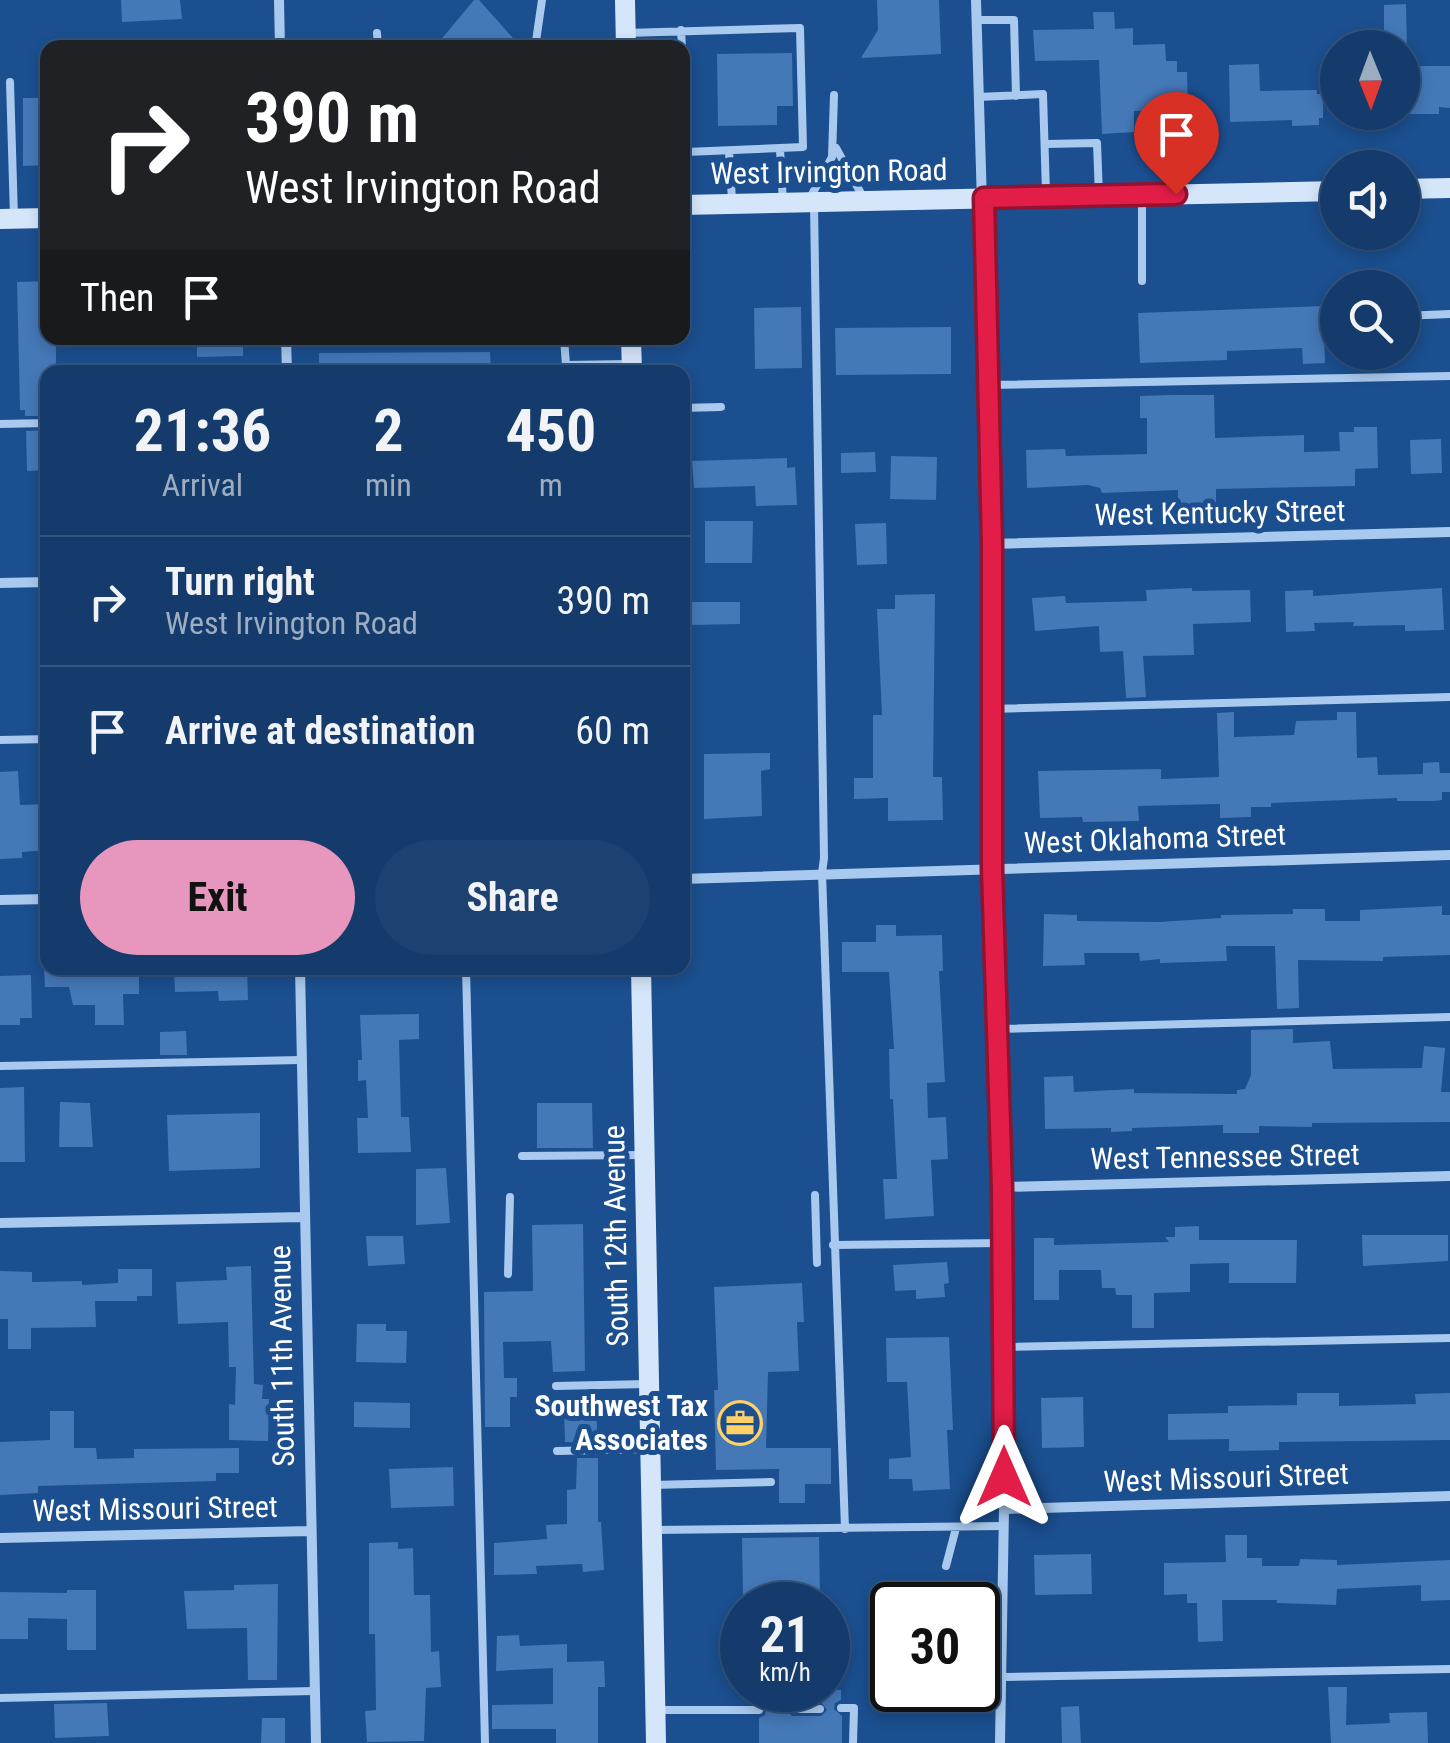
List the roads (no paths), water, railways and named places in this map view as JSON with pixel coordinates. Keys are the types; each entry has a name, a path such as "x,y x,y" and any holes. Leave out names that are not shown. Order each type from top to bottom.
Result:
{"main road":[{"path":"625,0 626,40"},
{"path":"1420,189 1450,188"},
{"name":"West Irvington Road","path":"690,205 1320,191"},
{"path":"7,219 40,218"},
{"name":"South 12th Avenue","path":"641,975 656,1743"}],"street":[{"path":"279,0 280,40"},
{"path":"976,0 992,544 992,869 1002,1188 1004,1526 1000,1743"},
{"name":"West Kentucky Street","path":"992,544 1450,532"},
{"path":"0,583 40,582"},
{"name":"West Oklahoma Street","path":"690,879 1450,855"},
{"path":"0,900 40,899"},
{"name":"South 11th Avenue","path":"300,975 316,1743"},
{"name":"West Tennessee Street","path":"1002,1188 1450,1176"},
{"path":"0,1223 304,1216"},
{"name":"West Missouri Street","path":"1004,1510 1450,1496"},
{"name":"West Missouri Street","path":"0,1538 311,1531"}],"lane":[{"path":"536,40 542,0"},
{"path":"976,20 1014,20 1016,96"},
{"path":"626,40 681,30 800,28 803,148 690,152"},
{"path":"681,30 682,40"},
{"path":"378,33 378,40"},
{"path":"7,219 10,82"},
{"path":"978,96 1043,94 1046,198"},
{"path":"834,96 835,144 810,202 822,873 845,1528"},
{"path":"1045,144 1097,143 1100,196"},
{"path":"835,144 866,201"},
{"path":"780,149 783,203"},
{"path":"729,150 732,204"},
{"path":"1142,195 1142,281"},
{"path":"1420,315 1450,314"},
{"path":"988,385 1450,376"},
{"path":"690,408 721,407"},
{"path":"0,424 40,423"},
{"path":"990,709 1450,697"},
{"path":"0,740 40,739"},
{"path":"466,975 485,1743"},
{"path":"997,1029 1450,1017"},
{"path":"0,1066 301,1060"},
{"path":"522,1156 645,1155"},
{"path":"816,1195 817,1263"},
{"path":"508,1274 510,1197"},
{"path":"833,1245 1002,1244"},
{"path":"1004,1347 1450,1338"},
{"path":"556,1386 650,1384"},
{"path":"557,1451 650,1449"},
{"path":"651,1485 771,1482"},
{"path":"652,1530 1004,1526"},
{"path":"946,1566 956,1528"},
{"path":"1003,1677 1450,1670"},
{"path":"0,1698 314,1691"},
{"path":"850,1708 854,1708 853,1743"},
{"path":"656,1710 720,1710"}],"place":[{"name":"Southwest Tax Associates","path":"740,1423"}]}
